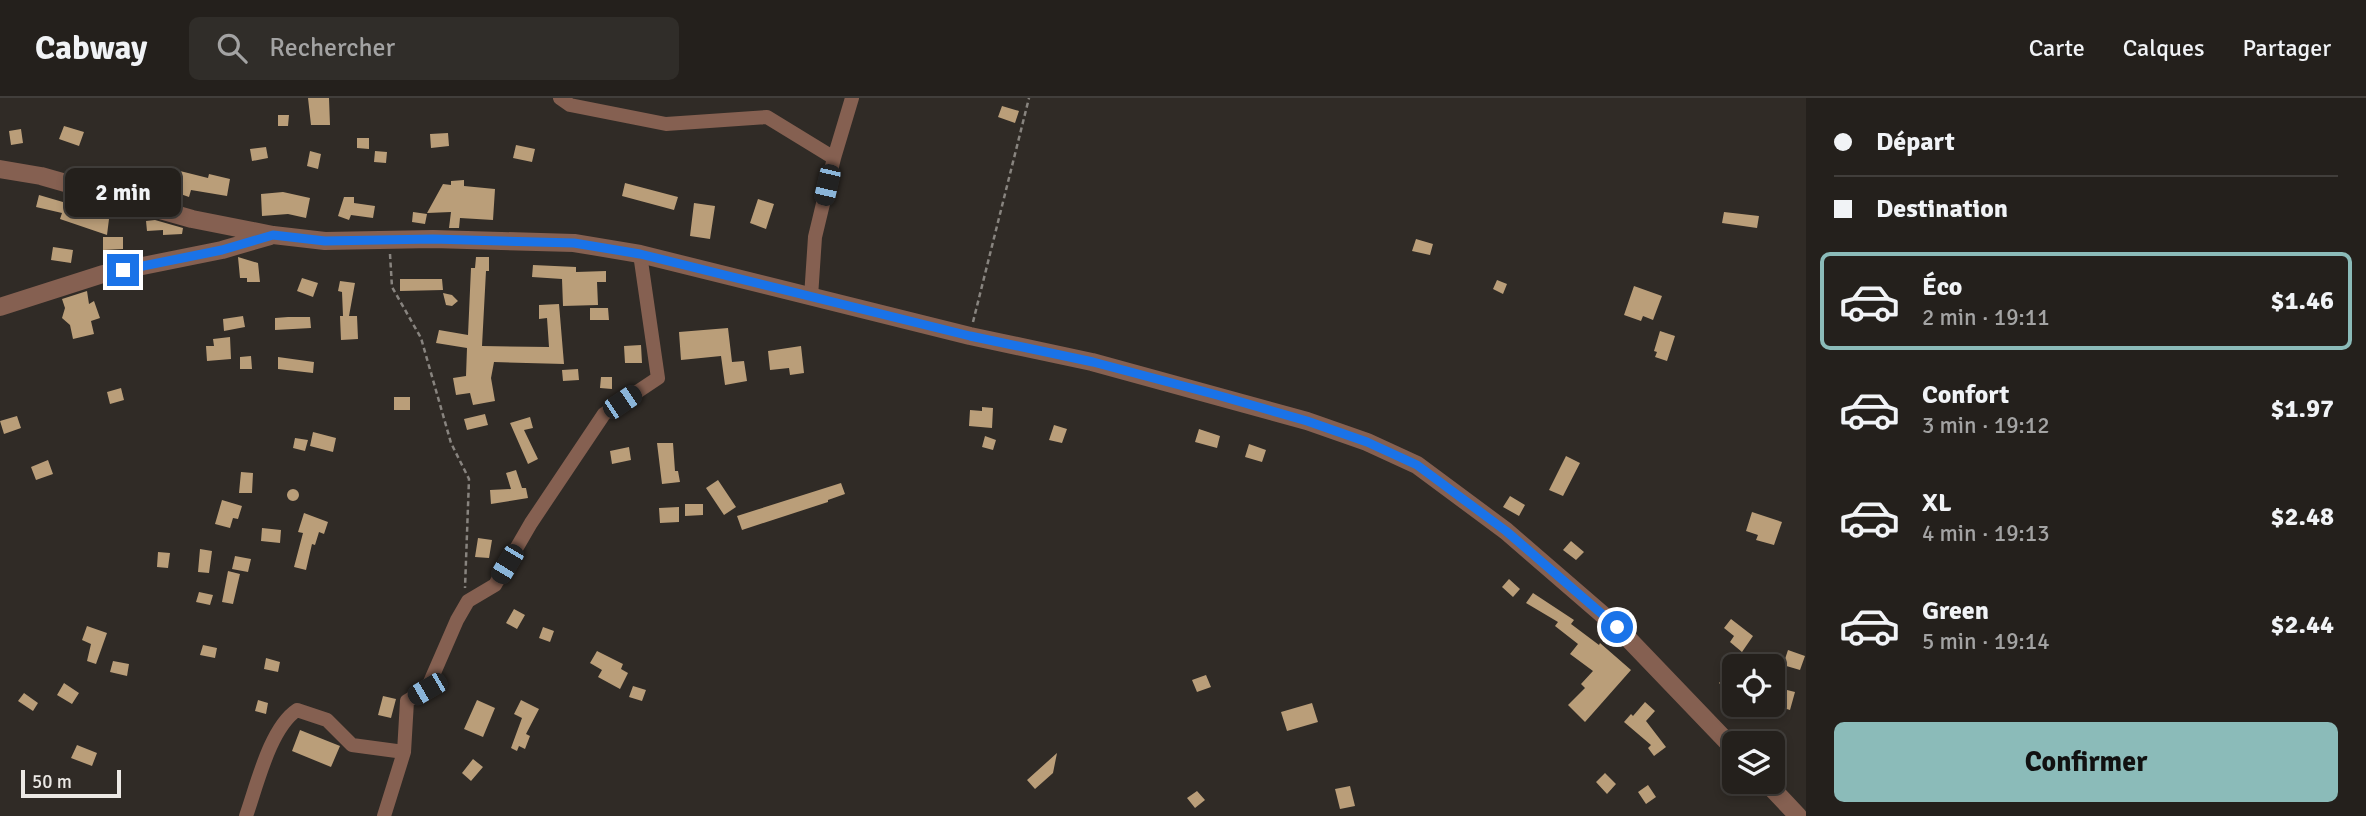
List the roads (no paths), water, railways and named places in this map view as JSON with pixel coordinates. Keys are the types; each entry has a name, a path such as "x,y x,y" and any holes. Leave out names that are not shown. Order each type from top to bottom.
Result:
{"street":[{"path":"560,98 570,105 666,124 767,117 834,158"},
{"path":"811,297 815,237 852,98"},
{"path":"0,169 41,176 192,219 273,235 325,241 574,243 640,254 970,336 1093,362 1217,395 1355,438 1417,465 1506,531 1617,627 1722,736"},
{"path":"0,307 103,274 222,250 273,235"},
{"path":"384,816 404,752 407,701 427,689 468,601 495,585 531,523 604,414 658,378 640,254"},
{"path":"246,816 266,760 285,718 297,710 327,720 352,745 404,752"},
{"path":"1777,794 1798,816"}]}
